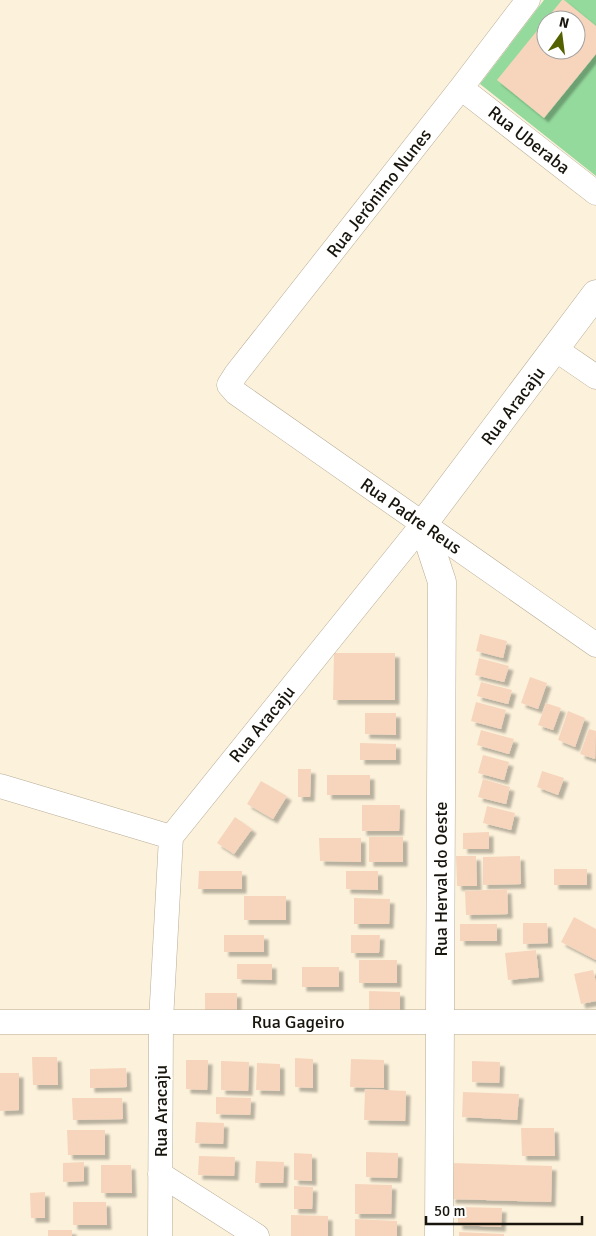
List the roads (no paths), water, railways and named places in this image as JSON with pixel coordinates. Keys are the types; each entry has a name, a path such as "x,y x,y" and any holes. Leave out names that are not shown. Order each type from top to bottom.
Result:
{"street":[{"name":"Rua Jerônimo Nunes","path":"229,385 528,0"},
{"name":"Rua Uberaba","path":"461,88 596,193"},
{"name":"Rua Aracaju","path":"160,1236 161,1022 171,837 422,524 596,294"},
{"path":"555,349 596,377"},
{"name":"Rua Padre Reus","path":"229,385 236,393 596,645"},
{"name":"Rua Herval do Oeste","path":"422,524 442,582 439,1236"},
{"path":"0,786 171,837"},
{"name":"Rua Gageiro","path":"0,1022 596,1022"},
{"path":"160,1174 257,1236"}]}
